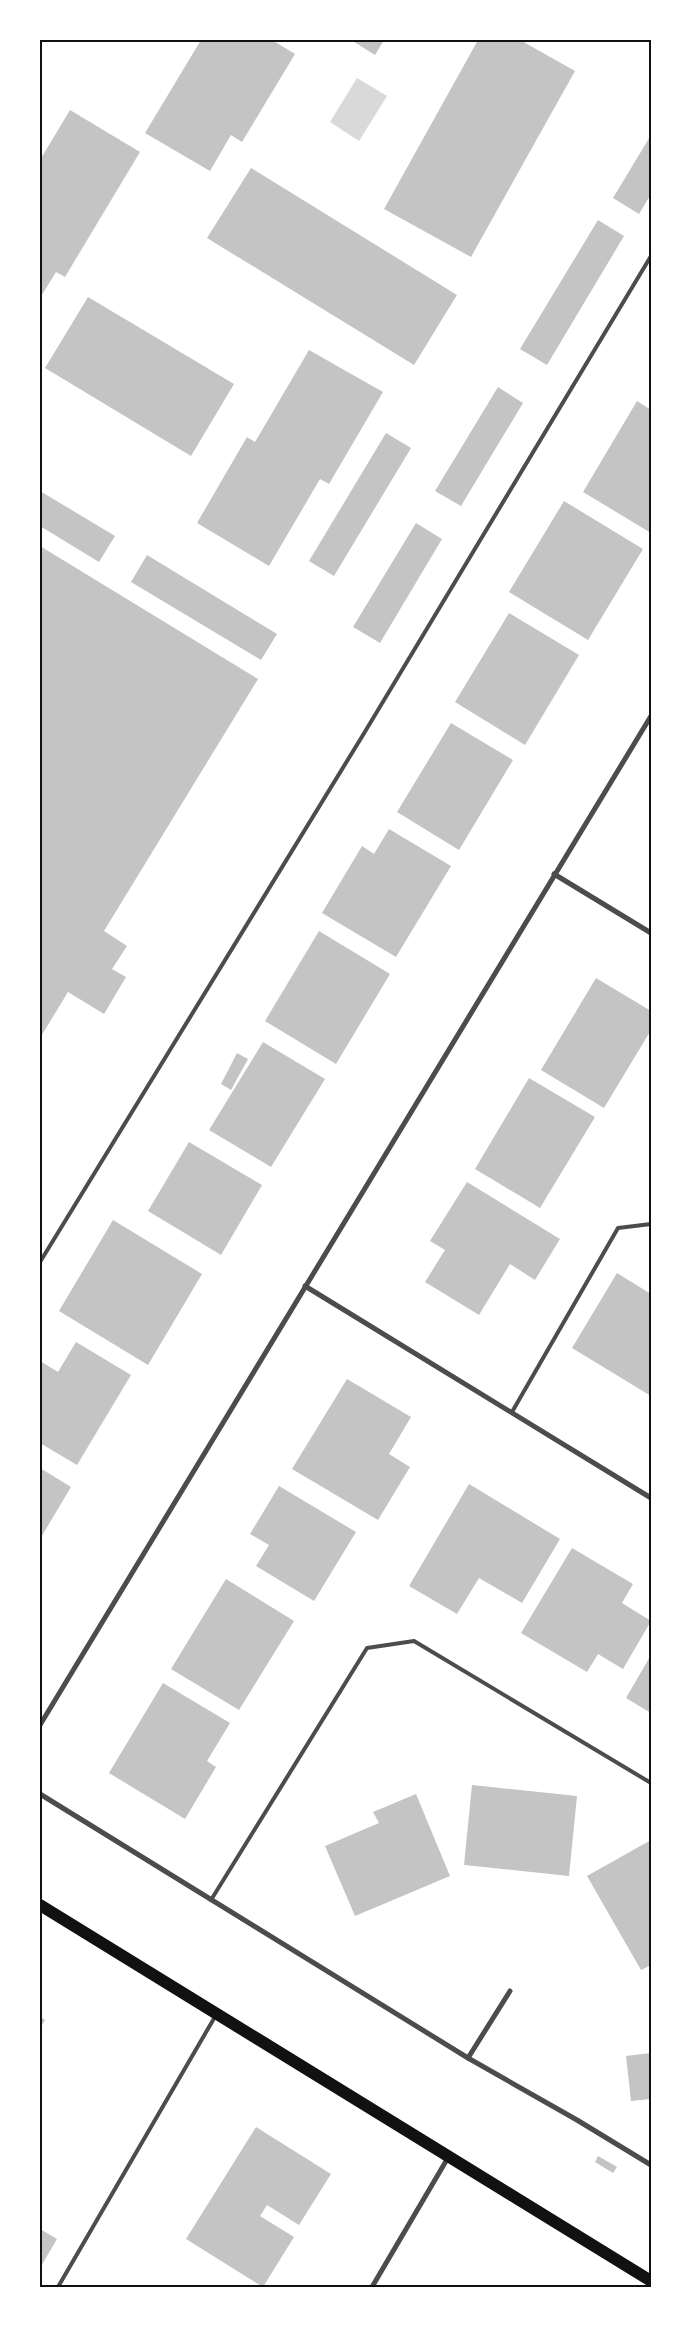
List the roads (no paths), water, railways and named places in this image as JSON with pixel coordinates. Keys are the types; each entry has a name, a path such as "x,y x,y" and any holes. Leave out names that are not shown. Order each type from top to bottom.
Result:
{"main road":[{"path":"40,1906 651,2281"}],"street":[{"path":"40,1725 651,716"},
{"path":"554,874 651,933"},
{"path":"305,1286 651,1498"},
{"path":"40,1794 468,2058 651,2165"},
{"path":"468,2058 510,1991"},
{"path":"372,2287 448,2156"}],"lane":[{"path":"40,1262 368,727 651,256"},
{"path":"512,1412 618,1228 651,1224"},
{"path":"210,1900 367,1648 414,1641 651,1783"},
{"path":"58,2287 216,2015"}]}
